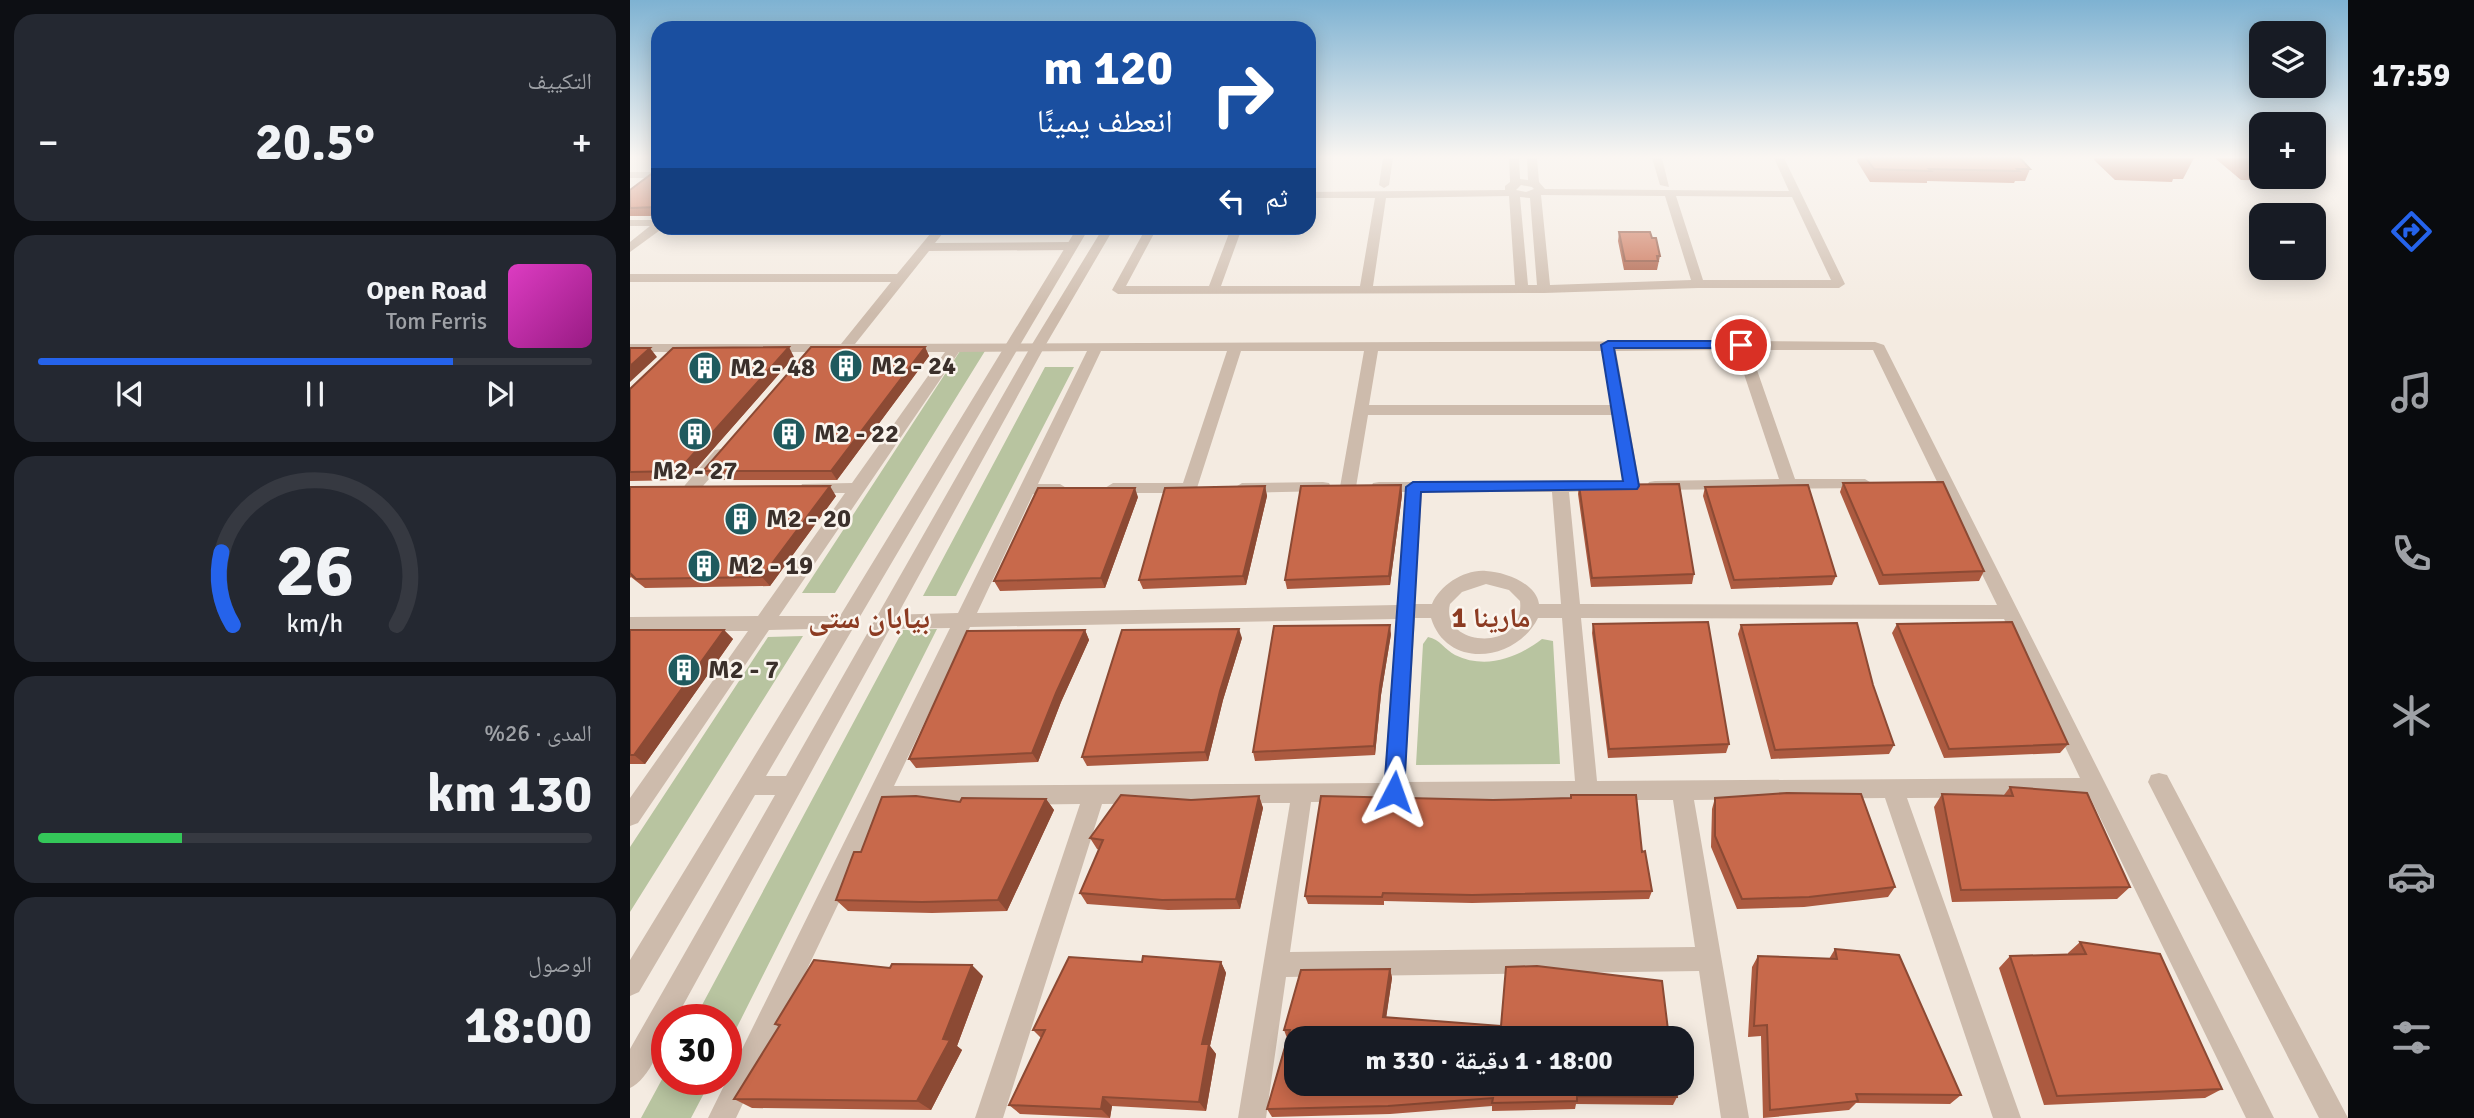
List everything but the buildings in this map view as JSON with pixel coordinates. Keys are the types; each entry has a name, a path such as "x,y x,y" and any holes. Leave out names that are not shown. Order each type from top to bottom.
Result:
{"street":[{"path":"1366,289 1380,210"},
{"path":"1516,210 1522,289"},
{"path":"1538,210 1544,289"},
{"path":"1674,210 1698,284"},
{"path":"1147,235 1118,290 1544,289 1698,284 1839,284 1803,210"},
{"path":"630,223 651,224"},
{"path":"630,248 651,230"},
{"path":"845,347 935,235"},
{"path":"630,1075 1038,346 1104,235"},
{"path":"1214,289 1233,235"},
{"path":"925,247 1077,236"},
{"path":"630,983 1077,236"},
{"path":"630,278 899,278"},
{"path":"630,348 1870,344 1877,347 1939,484 2010,612 2260,1118"},
{"path":"1608,345 1632,486"},
{"path":"1741,345 1789,485"},
{"path":"722,1118 1097,346"},
{"path":"1028,489 1196,488 1236,346"},
{"path":"1349,487 1372,346"},
{"path":"659,366 679,347"},
{"path":"796,367 814,347"},
{"path":"630,816 637,796 763,624 955,347"},
{"path":"1361,410 1618,410"},
{"path":"719,489 685,489 735,438"},
{"path":"1229,488 1880,484"},
{"path":"1560,486 1587,791"},
{"path":"1394,792 1413,487"},
{"path":"788,488 857,488"},
{"path":"1486,577 1513,583 1530,601 1531,611 1528,624 1520,635 1492,646 1476,646 1455,637 1441,622 1439,611 1448,591 1472,578 1486,577"},
{"path":"884,622 1439,611"},
{"path":"1531,611 2010,612"},
{"path":"630,624 845,624"},
{"path":"2159,782 2334,1118"},
{"path":"748,786 793,785"},
{"path":"878,796 2096,787"},
{"path":"1893,789 2007,1118"},
{"path":"1682,790 1735,1118"},
{"path":"1252,1118 1302,793"},
{"path":"989,1118 1094,794"},
{"path":"1276,965 1710,959"}],"green space":[{"path":"960,351 985,351 835,593 802,593"},
{"path":"1045,367 1074,367 956,596 923,596"},
{"path":"937,629 742,1017 742,1004 703,1004 903,630"},
{"path":"803,636 630,912 630,847 768,637"},
{"path":"1428,637 1455,655 1478,662 1501,660 1522,652 1542,639 1553,641 1560,764 1416,765 1423,644"},
{"path":"653,1095 703,1095 691,1118 641,1118"}],"place":[{"name":"M2 - 24","path":"846,366"},
{"name":"M2 - 48","path":"705,368"},
{"name":"M2 - 27","path":"695,434"},
{"name":"M2 - 22","path":"789,434"},
{"name":"M2 - 20","path":"741,519"},
{"name":"M2 - 19","path":"704,566"},
{"name":"M2 - 7","path":"684,670"}],"district":[{"name":"بیابان ستی","path":"869,618"},
{"name":"مارینا 1","path":"1491,618"}],"route":[{"path":"1394,792 1413,487 1632,486 1608,345 1741,345"}]}
